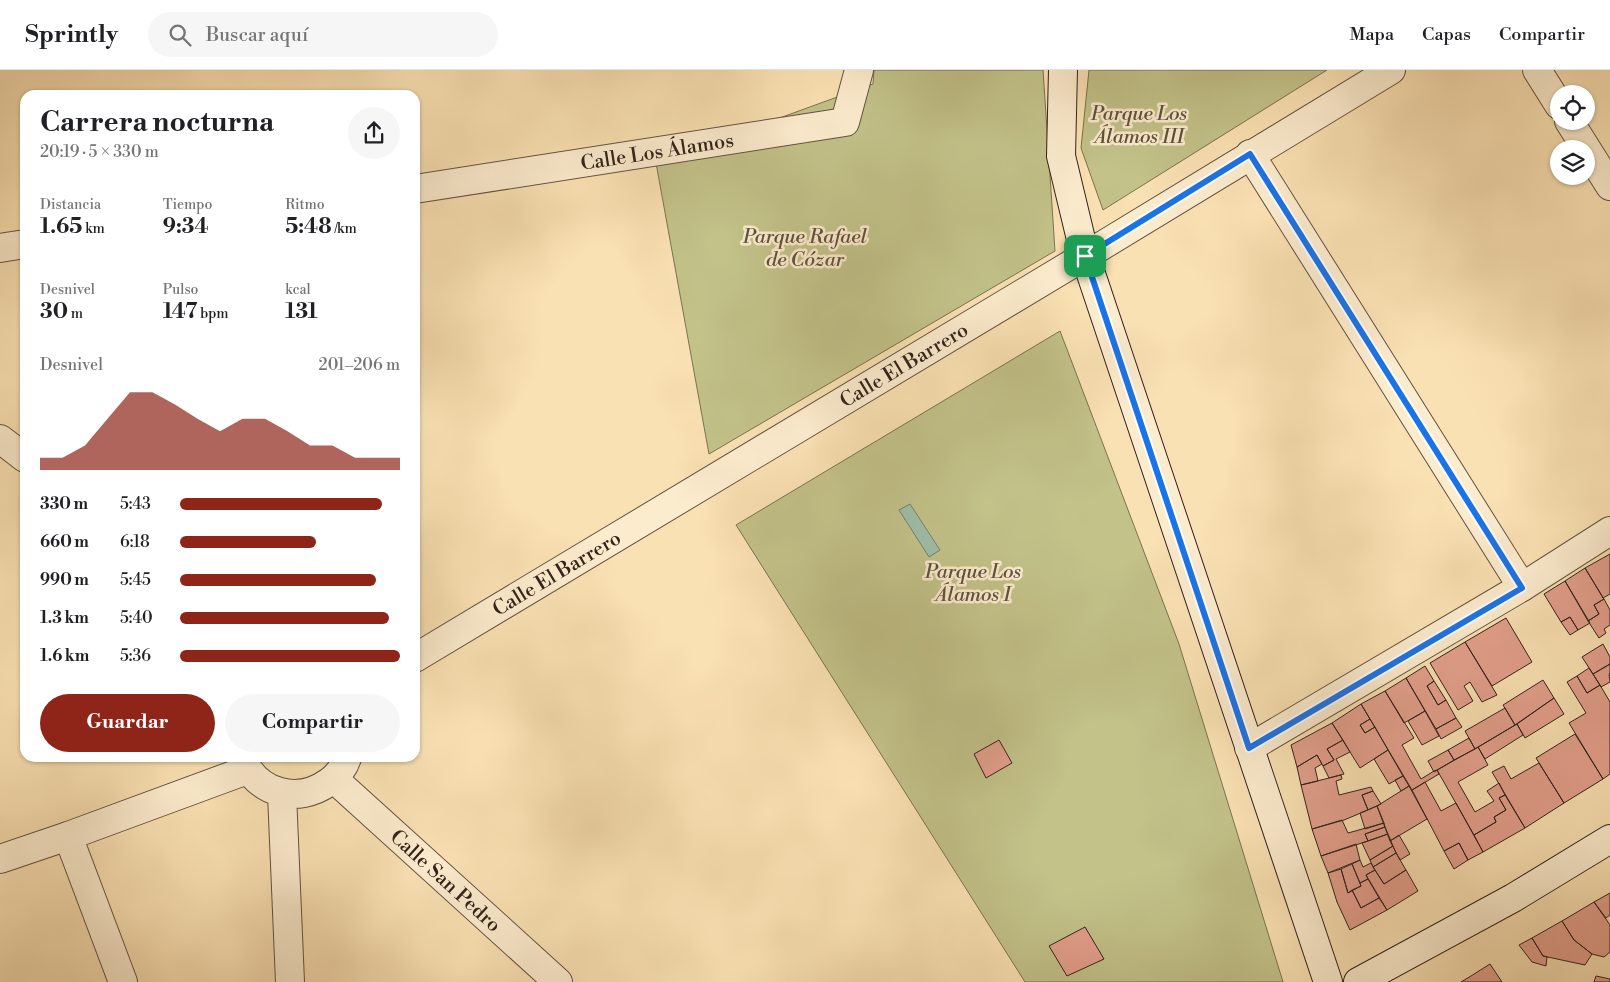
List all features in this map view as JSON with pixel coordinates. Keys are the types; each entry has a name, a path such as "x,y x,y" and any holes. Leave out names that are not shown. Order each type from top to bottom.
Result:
{"street":[{"name":"Calle Los Álamos","path":"420,188 845,122 859,70"},
{"path":"1063,70 1061,156 1085,256 1328,982"},
{"name":"Calle El Barrero","path":"420,655 1391,70"},
{"path":"1537,70 1550,91"},
{"path":"1575,130 1610,186"},
{"path":"1250,154 1522,588"},
{"path":"0,248 20,245"},
{"path":"0,439 20,454"},
{"path":"1249,748 1522,588 1610,531"},
{"path":"0,858 68,836 245,764 261,784 282,794 303,794 321,788 340,768"},
{"name":"Calle San Pedro","path":"340,768 558,982"},
{"path":"282,794 290,982"},
{"path":"68,836 123,982"},
{"path":"1358,982 1513,898 1610,839"}],"green space":[{"name":"Parque Rafael de Cózar","path":"874,70 1043,70 1055,251 709,454 656,163 873,84"},
{"name":"Parque Los Álamos III","path":"1089,70 1327,70 1103,210 1081,148"},
{"name":"Parque Los Álamos I","path":"1060,331 1179,644 1283,982 1025,982 736,525"}],"shaded area":[{"path":"910,504 940,550 929,557 899,510"}],"building":[{"path":"1610,554 1610,594 1603,598 1585,568"},
{"path":"1585,568 1604,599 1594,605 1599,614 1588,621 1565,581"},
{"path":"1565,581 1590,623 1578,630 1570,617 1561,622 1544,594"},
{"path":"1604,599 1610,610 1610,625 1604,629 1606,633 1599,638 1588,621 1599,614 1594,605"},
{"path":"1570,617 1578,630 1570,635 1561,622"},
{"path":"1506,618 1532,662 1492,686 1465,642"},
{"path":"1465,642 1497,695 1482,702 1470,682 1464,686 1473,701 1458,710 1430,663"},
{"path":"1603,644 1610,657 1610,664 1593,674 1582,657"},
{"path":"1610,664 1610,682 1601,687 1593,674"},
{"path":"1425,666 1434,681 1427,686 1438,705 1446,700 1456,718 1436,729 1406,678"},
{"path":"1589,668 1600,685 1587,693 1577,676"},
{"path":"1577,676 1587,693 1600,685 1610,702 1610,774 1603,779 1569,723 1586,713 1567,682"},
{"path":"1406,678 1425,711 1404,723 1385,691"},
{"path":"1543,680 1554,698 1515,725 1503,705"},
{"path":"1434,681 1446,700 1438,705 1427,686"},
{"path":"1385,691 1414,738 1402,745 1421,779 1437,770 1439,774 1412,790 1361,704"},
{"path":"1554,698 1564,714 1525,738 1517,724"},
{"path":"1361,704 1370,719 1360,725 1365,733 1375,727 1388,750 1360,768 1332,723"},
{"path":"1505,708 1515,725 1475,749 1465,731"},
{"path":"1425,711 1439,736 1422,745 1408,721"},
{"path":"1456,718 1462,727 1441,739 1436,729"},
{"path":"1370,719 1375,727 1365,733 1360,725"},
{"path":"1332,723 1343,740 1327,749 1334,760 1323,766 1317,755 1297,767 1291,745"},
{"path":"1517,724 1523,735 1485,759 1478,747"},
{"path":"1575,734 1603,779 1564,803 1536,758"},
{"path":"1469,738 1475,749 1454,760 1448,750"},
{"path":"999,740 1012,763 986,778 974,754"},
{"path":"1343,740 1350,752 1336,759 1344,774 1329,778 1323,766 1334,760 1327,749"},
{"path":"1478,747 1488,765 1458,782 1475,812 1494,801 1487,791 1499,783 1505,795 1499,798 1506,810 1494,817 1496,822 1474,835 1437,770"},
{"path":"1388,750 1403,776 1389,784 1374,759"},
{"path":"1448,750 1454,760 1434,772 1428,761"},
{"path":"1317,755 1322,764 1315,768 1318,781 1301,785 1297,767"},
{"path":"1539,763 1564,803 1525,828 1492,772 1504,766 1511,779"},
{"path":"1341,775 1342,779 1336,781 1339,795 1371,787 1373,791 1362,795 1368,810 1344,820 1312,829 1301,785"},
{"path":"1403,776 1409,786 1401,791 1395,780"},
{"path":"1425,782 1441,811 1456,803 1483,852 1468,860 1459,843 1444,851 1412,790"},
{"path":"1409,786 1427,819 1390,841 1377,806"},
{"path":"1373,791 1381,804 1368,810 1362,795"},
{"path":"1505,795 1525,828 1483,852 1474,835 1496,822 1494,817 1506,810 1499,798"},
{"path":"1377,806 1384,823 1365,829 1360,813"},
{"path":"1342,820 1348,833 1384,823 1385,827 1365,834 1368,841 1321,856 1312,829"},
{"path":"1385,827 1388,834 1368,841 1365,834"},
{"path":"1388,834 1393,846 1370,860 1362,843"},
{"path":"1399,835 1410,854 1400,860 1390,841"},
{"path":"1459,843 1468,860 1454,869 1444,851"},
{"path":"1356,844 1360,860 1328,873 1321,856"},
{"path":"1393,846 1396,853 1373,867 1370,860"},
{"path":"1396,853 1406,870 1384,884 1373,867"},
{"path":"1360,860 1363,867 1371,863 1375,870 1366,875 1368,879 1360,883 1352,864"},
{"path":"1352,864 1361,886 1348,893 1341,869"},
{"path":"1341,869 1348,893 1352,890 1361,908 1379,898 1387,910 1350,930 1337,902 1328,873"},
{"path":"1375,870 1384,884 1406,870 1418,891 1387,910 1366,875"},
{"path":"1368,879 1379,898 1361,908 1352,890 1361,886 1360,883"},
{"path":"1610,893 1610,915 1606,918 1594,902"},
{"path":"1594,902 1610,925 1610,952 1604,957 1592,954 1574,940 1562,921"},
{"path":"1562,921 1574,940 1592,954 1585,965 1543,956 1532,938"},
{"path":"1085,927 1104,959 1067,976 1049,946"},
{"path":"1532,938 1543,956 1547,957 1546,966 1532,962 1519,945"},
{"path":"1490,964 1502,982 1461,982 1471,976"},
{"path":"1596,976 1610,979 1610,982 1594,982"}],"route":[{"path":"1250,154 1522,588 1249,748 1085,256 1250,154"}]}
